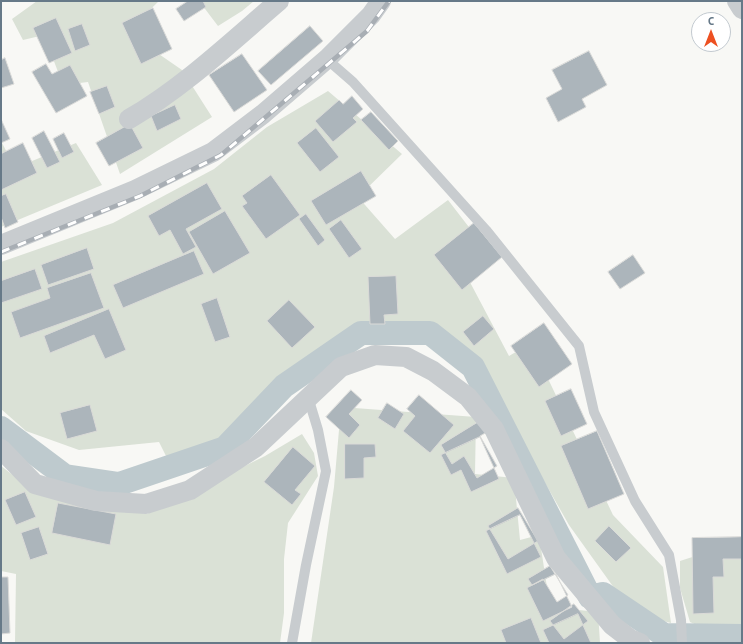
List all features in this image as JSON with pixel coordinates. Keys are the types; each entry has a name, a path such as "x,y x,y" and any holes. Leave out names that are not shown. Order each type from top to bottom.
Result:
{"street":[{"path":"129,119 155,104 204,66 279,1"},
{"path":"1,245 135,190 214,152 263,114 328,58 371,15 381,1"},
{"path":"737,1 742,9"},
{"path":"1,448 35,484 96,501 146,504 190,490 256,447 341,367 375,355 406,357 433,371 468,397 494,429 556,558 612,625 630,639 640,643"}],"lane":[{"path":"328,58 330,62 353,82 486,230 579,346 594,412 635,501 669,555 681,620 682,641"},
{"path":"292,643 306,565 326,471 318,430 308,397"}],"shaded area":[{"path":"37,1 159,1 127,32 182,70 212,117 120,174 88,82 63,85 44,35 23,40 12,19"},
{"path":"199,1 254,1 242,11 218,26"},
{"path":"328,91 402,154 358,197 395,239 448,200 475,235 463,269 509,356 531,343 613,515 663,567 671,623 632,613 569,525 478,365 431,327 352,329 280,378 220,442 172,468 159,442 79,450 26,431 1,409 1,262 113,223 214,169 267,127"},
{"path":"1,141 15,168 76,143 102,185 1,227"},
{"path":"341,407 476,417 475,474 514,478 520,540 539,535 550,607 598,612 600,643 311,643 334,487"},
{"path":"302,434 314,453 318,476 288,523 284,559 284,613 280,643 15,643 16,574 1,571 1,466 26,485 80,501 147,514 265,456"},
{"path":"742,547 742,632 716,634 690,622 680,588 680,561 714,550"}],"building":[{"path":"188,1 203,1 206,7 184,21 176,9"},
{"path":"153,8 172,49 141,64 122,23"},
{"path":"56,18 72,53 49,63 33,28"},
{"path":"82,24 90,45 75,51 68,29"},
{"path":"310,26 323,41 271,85 258,71"},
{"path":"589,51 607,85 582,99 586,107 558,122 546,98 562,89 552,70"},
{"path":"242,54 267,90 234,112 209,75"},
{"path":"5,58 14,84 1,88 1,60"},
{"path":"46,64 52,74 70,65 87,96 56,113 32,72"},
{"path":"107,86 115,107 99,114 90,92"},
{"path":"352,96 363,109 353,118 357,122 333,142 315,121 339,100 343,104"},
{"path":"175,105 181,119 157,131 151,116"},
{"path":"371,112 398,141 389,150 361,120"},
{"path":"1,119 10,139 1,143"},
{"path":"130,124 143,148 109,166 96,143"},
{"path":"316,128 339,157 320,172 297,143"},
{"path":"44,131 60,162 47,168 32,138"},
{"path":"64,133 74,152 62,158 53,139"},
{"path":"23,143 37,173 1,190 1,154"},
{"path":"361,171 376,196 326,225 311,201"},
{"path":"271,175 300,215 266,239 242,206 247,203 242,196"},
{"path":"207,183 222,209 186,229 196,247 183,254 170,230 159,236 148,216"},
{"path":"6,194 18,222 5,228 1,217 1,196"},
{"path":"225,211 250,253 213,274 189,232"},
{"path":"306,214 325,240 318,246 299,219"},
{"path":"341,220 362,249 349,258 329,229"},
{"path":"474,223 502,257 462,290 434,255"},
{"path":"87,248 94,269 48,285 41,265"},
{"path":"194,251 204,274 123,308 113,285"},
{"path":"633,255 645,273 620,289 608,272"},
{"path":"35,269 42,289 1,303 1,281"},
{"path":"91,273 104,308 20,338 11,312 50,298 47,288"},
{"path":"396,276 398,314 384,315 385,324 370,324 368,277"},
{"path":"217,298 230,337 215,342 201,304"},
{"path":"289,300 315,327 292,348 267,321"},
{"path":"109,309 126,350 105,359 94,335 50,353 44,336"},
{"path":"483,316 494,329 474,346 463,332"},
{"path":"544,323 572,364 539,387 511,346"},
{"path":"571,389 587,424 561,436 545,401"},
{"path":"351,390 362,400 349,414 360,425 349,438 326,417"},
{"path":"419,395 454,425 430,453 403,431 415,416 407,409"},
{"path":"387,403 404,414 395,429 378,418"},
{"path":"90,405 97,431 67,439 60,413"},
{"path":"480,421 487,432 480,436 497,466 477,478 464,456 452,464 441,445"},
{"path":"597,431 624,494 588,509 561,446"},
{"path":"480,437 499,479 471,492 461,470 451,475 441,455"},
{"path":"345,444 375,444 376,457 364,458 364,478 345,479"},
{"path":"293,447 315,466 295,490 301,494 292,505 264,482"},
{"path":"25,492 36,517 16,525 5,500"},
{"path":"58,503 116,514 110,545 52,533"},
{"path":"518,508 538,541 508,559 488,526"},
{"path":"520,515 541,557 507,574 486,531"},
{"path":"609,526 631,548 616,562 595,541"},
{"path":"39,527 48,554 30,560 21,533"},
{"path":"742,537 742,559 723,559 724,577 713,577 714,613 693,614 692,538"},
{"path":"550,566 568,595 557,602 543,579 532,585 528,579"},
{"path":"556,574 572,607 543,621 527,588"},
{"path":"1,577 8,577 10,633 1,634"},
{"path":"574,604 588,621 564,639 550,621"},
{"path":"578,614 591,643 549,643 543,630"},
{"path":"531,618 541,643 506,643 501,630"}],"waterway":[{"path":"1,428 65,476 119,484 225,448 284,386 361,333 430,333 473,367 590,597 603,594 664,635 742,636"}],"railway":[{"path":"1,252 140,196 221,155 367,31 389,1"}]}
